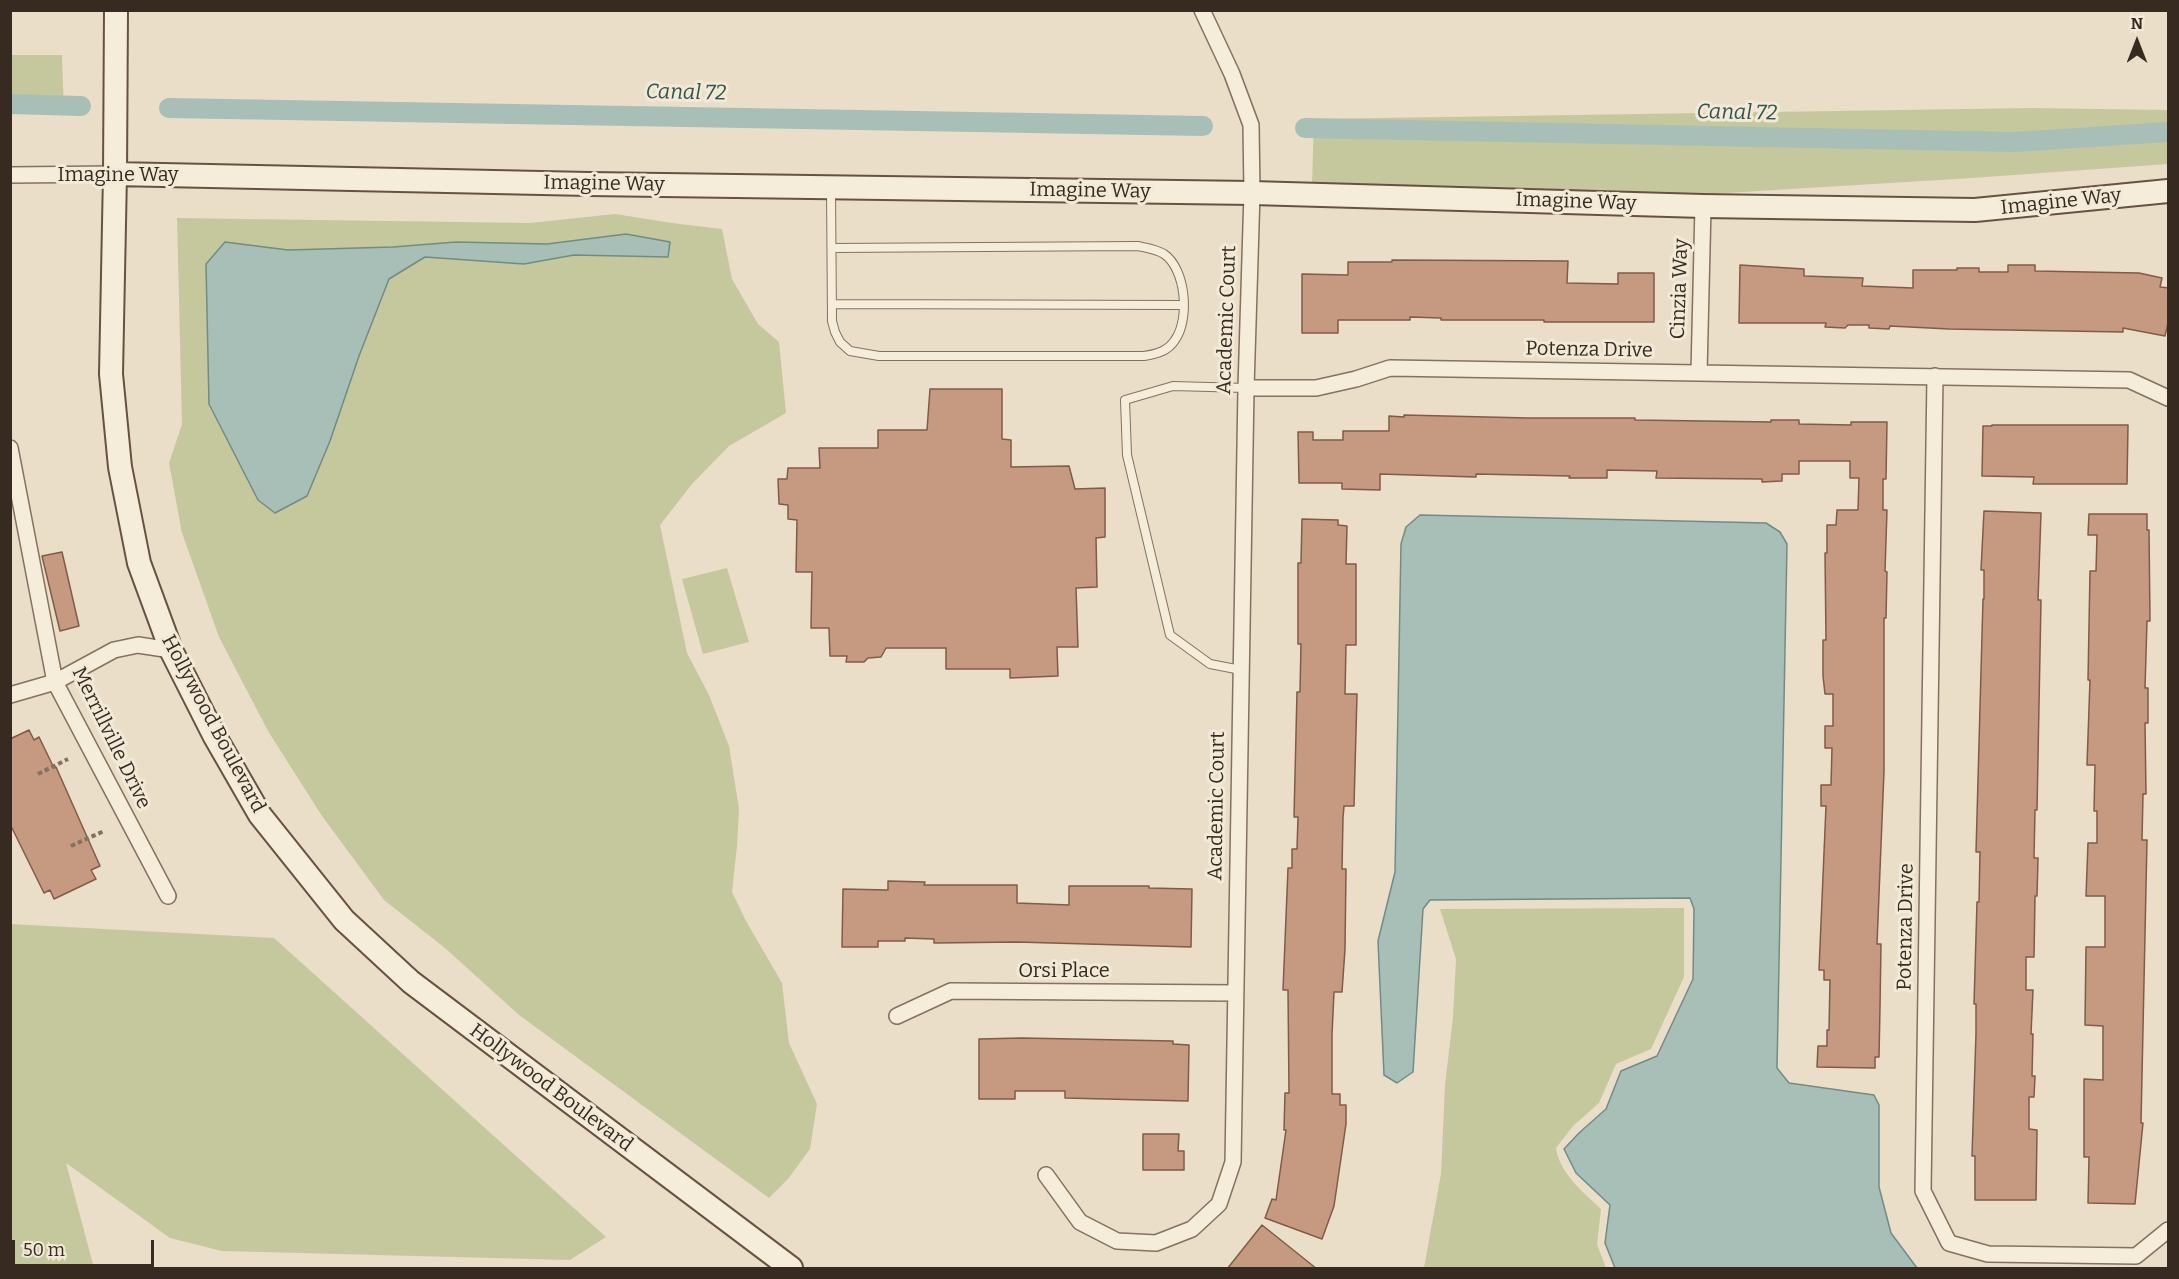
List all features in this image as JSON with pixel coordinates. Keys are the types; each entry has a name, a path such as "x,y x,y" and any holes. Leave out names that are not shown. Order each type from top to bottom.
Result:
{"street":[{"name":"Hollywood Boulevard","path":"116,10 116,174 111,374 120,467 139,563 171,650 214,735 260,815 344,920 411,982 791,1269"},
{"name":"Academic Court","path":"1046,1175 1080,1222 1117,1241 1156,1243 1192,1229 1218,1204 1233,1162 1246,388 1252,193 1251,124 1233,74 1202,10"},
{"name":"Imagine Way","path":"10,175 116,174 831,188 1252,193 1703,206 1975,210 2169,191"},
{"name":"Cinzia Way","path":"1699,373 1703,206"},
{"name":"Potenza Drive","path":"1246,388 1316,388 1390,368 2128,380 2169,398"},
{"name":"Potenza Drive","path":"1935,376 1923,1191 1949,1243 1988,1254 2136,1256 2169,1230"},
{"name":"Merrillville Drive","path":"10,448 55,682 168,897"},
{"path":"10,695 55,682 114,650 138,645 171,650"},
{"name":"Orsi Place","path":"897,1016 951,991 1235,993"}],"lane":[{"path":"831,188 832,321 840,342 850,351 861,354 1144,356 1164,351 1176,339 1180,329 1183,304 1180,273 1173,262 1153,249 1138,246 832,248"},
{"path":"832,304 1183,304"},
{"path":"1241,670 1210,664 1170,635 1127,456 1125,400 1173,386 1246,388"}],"path":[{"path":"38,774 69,759"},
{"path":"71,846 104,831"}],"green space":[{"path":"11,55 62,55 64,114 11,114"},
{"path":"2030,108 2168,110 2168,164 1693,195 1312,183 1314,119"},
{"path":"615,214 722,229 732,279 758,324 779,342 786,413 729,446 692,484 660,525 687,653 709,695 729,746 739,809 732,892 782,983 789,1043 817,1104 810,1149 788,1179 769,1198 519,1015 445,948 384,900 322,816 268,731 219,637 182,533 169,463 182,424 177,218 530,223"},
{"path":"727,568 749,642 703,654 682,579"},
{"path":"1684,908 1684,977 1651,1049 1616,1064 1599,1103 1573,1126 1556,1148 1567,1174 1601,1209 1597,1244 1606,1268 1424,1268 1441,1174 1445,1085 1453,1017 1456,959 1440,909"},
{"path":"10,924 274,938 606,1237 570,1260 222,1251 170,1238 66,1163 94,1268 11,1268"}],"water":[{"path":"626,234 670,242 668,257 574,255 524,264 425,257 389,279 359,356 330,441 307,496 275,513 258,500 209,404 206,264 225,242 288,250 393,247 456,242 547,244"},
{"path":"1420,515 1766,523 1780,532 1787,544 1777,1068 1789,1083 1874,1095 1879,1105 1879,1187 1891,1233 1917,1268 1615,1268 1605,1243 1610,1205 1576,1173 1564,1149 1606,1109 1621,1071 1657,1056 1693,979 1694,909 1690,898 1430,900 1423,909 1413,1072 1397,1083 1384,1075 1378,941 1395,872 1401,544 1406,527"}],"building":[{"path":"1392,260 1568,261 1567,283 1618,284 1618,273 1654,273 1654,322 1441,320 1441,318 1410,317 1410,320 1338,320 1338,333 1302,333 1302,274 1348,275 1348,262 1392,262"},
{"path":"1740,265 1804,269 1804,276 1863,278 1862,286 1913,288 1913,270 1979,268 1979,272 2008,272 2008,265 2035,265 2035,271 2139,273 2162,278 2160,287 2169,288 2169,319 2165,336 2123,328 2123,332 1890,326 1889,329 1869,328 1869,325 1848,325 1845,328 1825,327 1826,323 1739,323"},
{"path":"930,389 1002,389 1002,439 1011,440 1011,467 1069,466 1075,489 1105,488 1105,537 1096,538 1097,587 1076,588 1078,647 1057,647 1058,676 1010,678 1010,669 946,669 946,648 886,648 881,657 868,658 864,662 846,662 847,656 830,656 829,628 811,628 812,572 796,572 797,520 788,519 788,505 779,504 778,479 787,479 788,468 820,468 819,448 878,448 878,430 927,430"},
{"path":"1404,415 1771,422 1771,420 1799,420 1799,424 1851,425 1851,422 1887,422 1886,479 1883,479 1883,510 1887,510 1884,771 1877,944 1881,944 1880,1007 1879,1057 1875,1057 1875,1068 1817,1067 1818,1046 1827,1046 1830,980 1824,980 1824,970 1819,970 1826,806 1821,806 1821,785 1831,785 1832,748 1825,748 1825,726 1833,726 1833,694 1825,694 1823,676 1823,640 1826,640 1825,553 1827,553 1827,525 1836,525 1837,510 1858,510 1859,478 1850,478 1850,461 1799,461 1799,474 1782,474 1782,481 1762,482 1762,479 1656,478 1657,471 1607,470 1607,478 1380,474 1380,490 1342,489 1342,483 1299,483 1298,432 1313,432 1313,440 1343,440 1343,431 1389,431 1389,416 1404,417"},
{"path":"2128,425 2127,484 2033,484 2034,477 1982,476 1983,426"},
{"path":"1984,511 2041,513 2038,600 2041,600 2037,810 2035,810 2034,858 2038,858 2037,896 2035,896 2034,957 2026,957 2026,990 2033,990 2031,1034 2033,1034 2032,1076 2035,1076 2034,1097 2029,1097 2029,1129 2037,1130 2036,1200 1975,1200 1975,1156 1972,1156 1976,1033 1976,1004 1974,1004 1980,852 1976,852 1984,599 1984,570 1981,570"},
{"path":"2089,514 2147,514 2147,530 2149,530 2150,621 2147,621 2145,688 2148,688 2148,723 2145,723 2146,794 2143,794 2142,840 2147,840 2141,1123 2143,1123 2135,1204 2088,1203 2089,1157 2084,1157 2084,1079 2103,1080 2103,1026 2085,1025 2086,947 2105,947 2105,896 2086,896 2088,843 2097,843 2097,811 2094,811 2095,765 2087,765 2090,571 2096,571 2097,535 2088,535"},
{"path":"1302,519 1338,520 1338,525 1347,526 1346,564 1356,564 1356,645 1346,645 1345,694 1357,694 1354,806 1344,806 1342,869 1346,869 1345,949 1342,992 1334,992 1332,1035 1332,1094 1340,1094 1340,1105 1346,1105 1346,1124 1334,1206 1322,1239 1265,1218 1272,1199 1276,1200 1286,1130 1284,1130 1285,1093 1289,1093 1288,990 1283,990 1288,868 1292,868 1292,849 1297,849 1298,817 1294,817 1297,692 1300,692 1301,644 1298,644 1298,563 1301,563"},
{"path":"62,552 79,626 60,631 42,556"},
{"path":"29,730 34,740 39,737 54,768 56,767 100,866 91,870 96,879 54,899 50,890 44,893 10,824 10,739"},
{"path":"888,881 925,882 924,885 1017,885 1017,903 1069,905 1069,886 1149,886 1149,888 1192,889 1191,947 1017,942 934,943 934,939 905,938 905,941 878,941 878,947 842,947 843,889 888,890"},
{"path":"979,1039 1173,1041 1173,1044 1189,1045 1188,1101 1065,1098 1065,1091 1015,1091 1015,1099 979,1099"},
{"path":"1143,1134 1179,1134 1178,1151 1184,1151 1184,1170 1143,1170"},
{"path":"1262,1225 1317,1269 1227,1269"}],"waterway":[{"name":"Canal 72","path":"10,104 81,106"},
{"name":"Canal 72","path":"169,108 1203,126"},
{"name":"Canal 72","path":"1305,128 2014,142 2168,132"}]}
